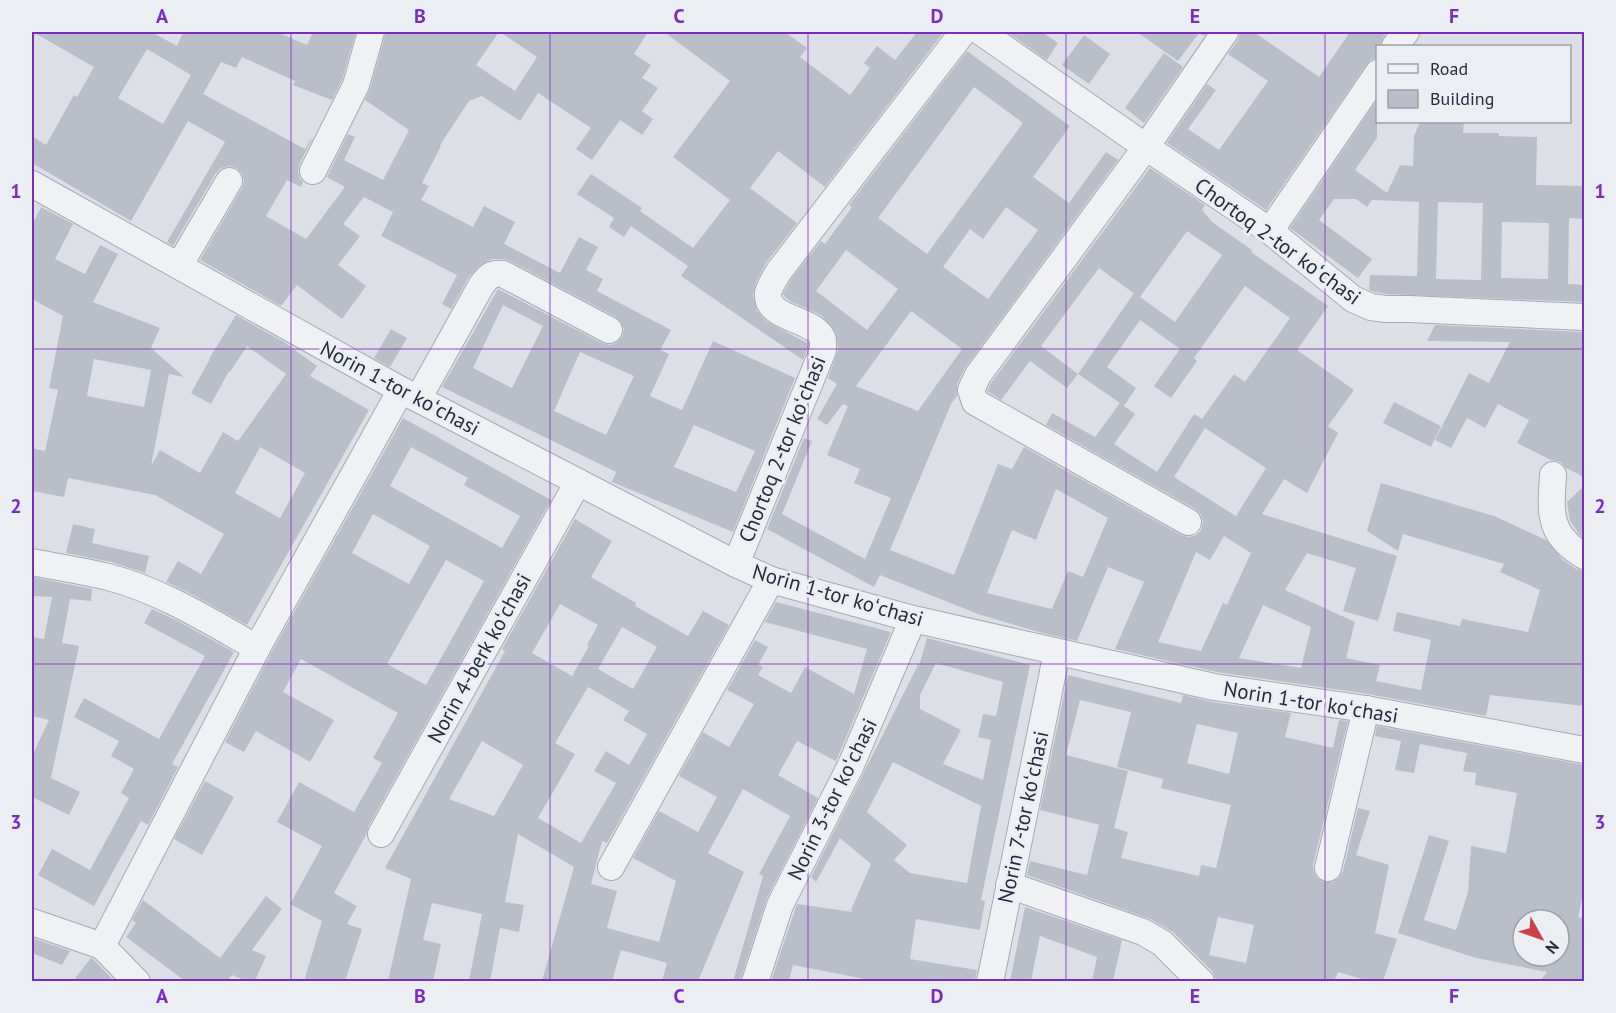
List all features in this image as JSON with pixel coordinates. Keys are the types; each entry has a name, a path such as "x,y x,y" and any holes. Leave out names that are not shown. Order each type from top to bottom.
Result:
{"street":[{"path":"313,171 356,85 371,32"},
{"name":"Chortoq 2-tor koʻchasi","path":"736,564 823,350 820,334 774,309 769,302 768,294 771,284 963,32"},
{"name":"Chortoq 2-tor koʻchasi","path":"981,32 1270,231 1353,299 1371,307 1386,309 1584,317"},
{"path":"1188,522 975,402 971,390 985,365 1146,147 1225,32"},
{"path":"1396,45 1406,32"},
{"path":"1270,231 1376,74"},
{"path":"179,266 229,181"},
{"name":"Norin 1-tor koʻchasi","path":"32,184 410,394 578,483 771,580 914,619 1214,687 1366,709 1584,750"},
{"path":"102,946 257,648 410,394 488,276 495,273 503,274 609,330"},
{"path":"1553,475 1551,511 1556,529 1565,542 1584,556"},
{"name":"Norin 4-berk koʻchasi","path":"381,834 578,483"},
{"path":"32,562 109,577 140,588 200,615 257,648"},
{"path":"610,867 771,580"},
{"name":"Norin 3-tor koʻchasi","path":"755,981 780,905 851,765 914,619"},
{"name":"Norin 7-tor koʻchasi","path":"990,981 1057,652"},
{"path":"1328,868 1366,709"},
{"path":"1009,885 1143,932 1162,943 1200,981"},
{"path":"32,922 102,946 137,981"}],"building":[{"path":"33,32 157,32 155,34 177,46 183,32 277,32 307,45 313,32 356,32 342,80 332,100 293,85 295,81 242,57 236,68 221,62 203,94 305,149 312,139 299,165 298,172 303,182 301,187 287,180 266,216 306,239 345,187 327,177 348,134 355,137 344,160 383,180 409,130 365,100 386,32 499,32 476,65 515,91 537,57 500,32 648,32 634,54 651,65 642,78 658,88 642,111 653,119 642,135 620,120 592,160 576,149 591,128 538,93 520,121 482,96 469,101 440,145 422,183 429,186 421,200 473,227 484,206 515,222 504,244 560,273 579,237 598,247 586,270 603,279 597,291 671,330 660,350 669,354 650,396 682,410 713,341 795,378 733,532 612,482 616,472 442,387 498,289 602,343 610,345 622,337 624,329 616,317 510,261 492,259 479,266 469,277 451,309 442,304 457,275 381,236 393,212 364,197 343,224 360,236 338,265 366,286 342,319 297,285 281,306 200,260 242,188 244,181 242,174 236,168 229,166 221,168 216,173 173,246 167,242 225,142 188,121 131,221 32,163 32,136 46,145 74,95 77,97 94,67","holes":["147,49 191,75 163,124 118,98","503,305 543,326 512,388 473,368","580,352 634,376 606,435 554,411","694,425 755,451 736,492 674,467"]},
{"path":"664,32 785,32 807,48 800,57 850,95 870,68 864,63 877,46 895,60 917,32 943,33 825,187 778,151 750,188 797,223 766,263 756,282 753,295 757,311 766,321 807,343 808,347 803,360 681,276 688,266 631,226 624,237 609,227 614,218 577,194 591,174 642,208 640,211 693,248 730,200 673,157 730,81"},
{"path":"1007,32 1042,32 1058,43 1047,60"},
{"path":"1137,32 1207,32 1204,36 1199,33 1178,61"},
{"path":"1240,32 1254,32 1319,77 1350,32 1387,32 1380,45 1376,45 1376,58 1366,65 1266,210 1167,143 1207,84 1216,90 1188,129 1219,150 1268,81 1228,54 1238,40"},
{"path":"1084,35 1110,54 1089,84 1062,65"},
{"path":"967,51 1070,126 1033,177 1069,203 1106,152 1118,160 965,368 957,384 957,396 951,404 890,550 954,575 998,464 1012,469 1024,447 1181,535 1189,537 1201,530 1203,521 1201,514 1195,509 1046,425 1052,413 1095,437 1120,403 1078,374 1067,388 1030,361 1001,400 987,391 1150,168 1205,205 1202,210 1212,222 1328,306 1297,350 1354,390 1328,426 1338,433 1307,493 1284,479 1262,514 1397,556 1378,621 1343,611 1356,568 1307,553 1285,590 1355,622 1346,658 1380,665 1376,681 1421,690 1431,640 1393,631 1397,612 1460,626 1462,619 1528,632 1540,590 1500,572 1504,564 1403,534 1398,551 1367,531 1381,483 1494,516 1546,540 1563,560 1576,569 1584,571 1584,706 1490,695 1486,716 1368,694 1217,672 1115,649 1144,582 1108,567 1077,641 978,614 880,575 874,587 767,529 804,438 812,441 782,514 865,559 891,498 854,483 860,469 827,455 848,406 843,404 827,425 817,419 837,384 828,378 838,350 836,333 821,315 790,301 783,294 791,279 821,241 825,244 852,207 849,205","holes":["974,87 1023,123 927,254 878,218","1006,207 1038,230 988,299 943,267 970,229 983,239","1187,231 1222,255 1175,322 1140,297","846,250 898,289 867,330 816,291","1099,268 1134,293 1078,374 1041,346","1245,286 1290,318 1245,382 1234,374 1202,419 1194,414 1157,472 1114,444 1135,414 1124,406 1136,388 1107,367 1140,320 1180,349 1154,386 1171,398 1197,361 1194,358","911,311 962,349 918,411 856,386","1205,428 1266,468 1236,516 1174,477","1056,489 1108,518 1083,577 1068,571 1052,609 987,593 1012,530 1036,540","1224,536 1251,553 1227,605 1223,603 1201,651 1158,642 1196,552 1210,560","1263,605 1311,627 1301,668 1239,658"]},
{"path":"1164,53 1183,67 1144,123 1125,108"},
{"path":"1376,101 1377,138 1355,170 1387,193 1400,165 1413,166 1414,136 1420,123 1464,123 1463,133 1499,133 1499,136 1537,137 1536,185 1584,186 1584,219 1569,218 1568,284 1584,285 1584,302 1387,294 1369,290 1370,275 1417,276 1419,202 1372,200 1367,207 1356,199 1334,199 1319,220 1372,259 1358,278 1290,228","holes":["1438,202 1483,203 1481,280 1436,279","1502,222 1549,223 1548,279 1501,278"]},
{"path":"41,207 73,224 55,259 85,274 100,245 118,254 93,302 160,328 151,348 184,377 169,374 151,466 160,450 200,473 223,432 238,441 286,374 247,346 229,371 211,404 191,393 236,315 284,342 317,366 310,376 369,410 247,625 166,582 178,561 201,574 224,534 155,495 68,478 64,497 32,491 32,448 45,451 58,390 49,388 63,316 32,299 32,225","holes":["94,359 151,370 144,407 87,396","260,447 305,473 280,518 235,493"]},
{"path":"1435,325 1584,332 1584,477 1566,468 1561,462 1551,460 1517,443 1529,420 1498,404 1485,428 1467,418 1451,448 1435,440 1469,373 1489,383 1510,342 1427,341"},
{"path":"391,329 407,338 390,367 374,358"},
{"path":"1394,402 1441,426 1431,447 1383,423"},
{"path":"403,418 551,500 368,827 366,835 334,893 357,906 347,924 362,929 345,981 304,981 322,921 290,904 322,846 277,822 299,782 354,812 382,763 373,758 398,713 301,659 283,692 334,720 310,762 256,731 244,752 225,742 270,655","holes":["411,447 468,478 464,485 520,516 502,548 390,486","373,514 430,546 409,584 352,553","446,560 484,581 426,685 387,664"]},
{"path":"1584,486 1584,538 1570,521 1567,502"},
{"path":"575,519 612,541 591,577 636,603 635,606 688,636 703,611 729,625 607,843 602,841 591,884 617,891 607,928 659,942 676,881 633,858 659,811 698,832 717,797 679,776 703,732 729,747 754,704 727,690 755,640 768,647 758,665 763,667 758,675 791,693 805,667 854,694 867,649 765,622 776,602 891,632 836,761 797,741 778,775 818,798 767,898 740,981 733,981 763,876 759,874 790,816 743,789 708,853 744,872 698,981 662,981 667,963 621,950 612,981 542,981 574,867 518,834 505,902 524,905 519,932 500,928 490,981 469,981 482,914 432,903 423,940 441,944 433,981 388,981 411,879 385,868 505,651 502,649","holes":["560,604 598,625 572,676 532,653","622,627 657,647 633,689 598,669","588,687 629,711 623,720 647,734 629,765 606,751 594,771 616,783 581,843 538,818 575,754 555,743","482,741 523,765 494,816 449,799"]},
{"path":"73,524 95,529 92,543 149,556 145,573 111,562 66,553"},
{"path":"32,577 92,589 91,601 70,599 62,643 79,646 51,778 80,792 69,815 32,797 32,756 49,720 32,716 32,637 44,639 52,597 32,596"},
{"path":"152,609 234,652 172,764 178,767 148,825 141,821 94,906 38,875 52,849 90,870 129,798 121,793 134,769 111,756 119,741 74,717 84,698 159,739 205,656 144,623"},
{"path":"927,638 1030,665 981,900 985,901 980,930 916,919 910,959 977,970 975,981 875,981 793,965 789,981 771,981 797,904 853,912 851,910 871,864 840,838 816,882 811,877 919,663 919,666","holes":["936,663 1003,682 996,716 983,714 978,737 991,740 983,780 943,764 961,730 920,709 920,695","893,762 981,806 967,883 910,873 894,860 907,845 867,812"]},
{"path":"1068,675 1181,703 1183,695 1212,702 1291,713 1285,737 1333,748 1339,720 1348,721 1313,865 1317,878 1324,882 1332,882 1339,878 1343,871 1358,808 1370,811 1356,855 1389,865 1375,933 1397,939 1383,981 1369,981 1338,972 1334,981 1216,981 1212,971 1173,932 1150,919 1027,875 1030,861 1087,875 1099,825 1112,828 1040,810","holes":["1080,700 1131,712 1117,767 1163,779 1161,788 1231,805 1216,868 1201,865 1199,876 1121,858 1128,832 1114,828 1128,771 1066,755","1197,724 1238,733 1229,774 1187,763","1218,917 1254,925 1246,963 1209,955"]},
{"path":"1377,726 1584,765 1584,891 1578,918 1584,917 1584,981 1540,981 1547,972 1527,968 1571,968 1571,908 1511,908 1511,965 1476,958 1398,933 1429,835 1449,841 1424,920 1456,930 1468,892 1471,846 1506,853 1517,793 1475,785 1476,773 1463,771 1467,753 1420,744 1414,773 1395,770 1401,741 1375,736"},
{"path":"205,781 234,797 202,855 174,839"},
{"path":"266,896 282,909 252,950 266,956 255,981 247,981 232,975 227,981 185,981 126,937 136,923 132,920 143,900 220,958"},
{"path":"1025,907 1122,940 1113,981 1092,981 1097,957 1040,936 1031,981 1010,981"},
{"path":"32,938 70,951 62,965 32,953"},
{"path":"91,958 93,959 114,981 73,981"}]}
